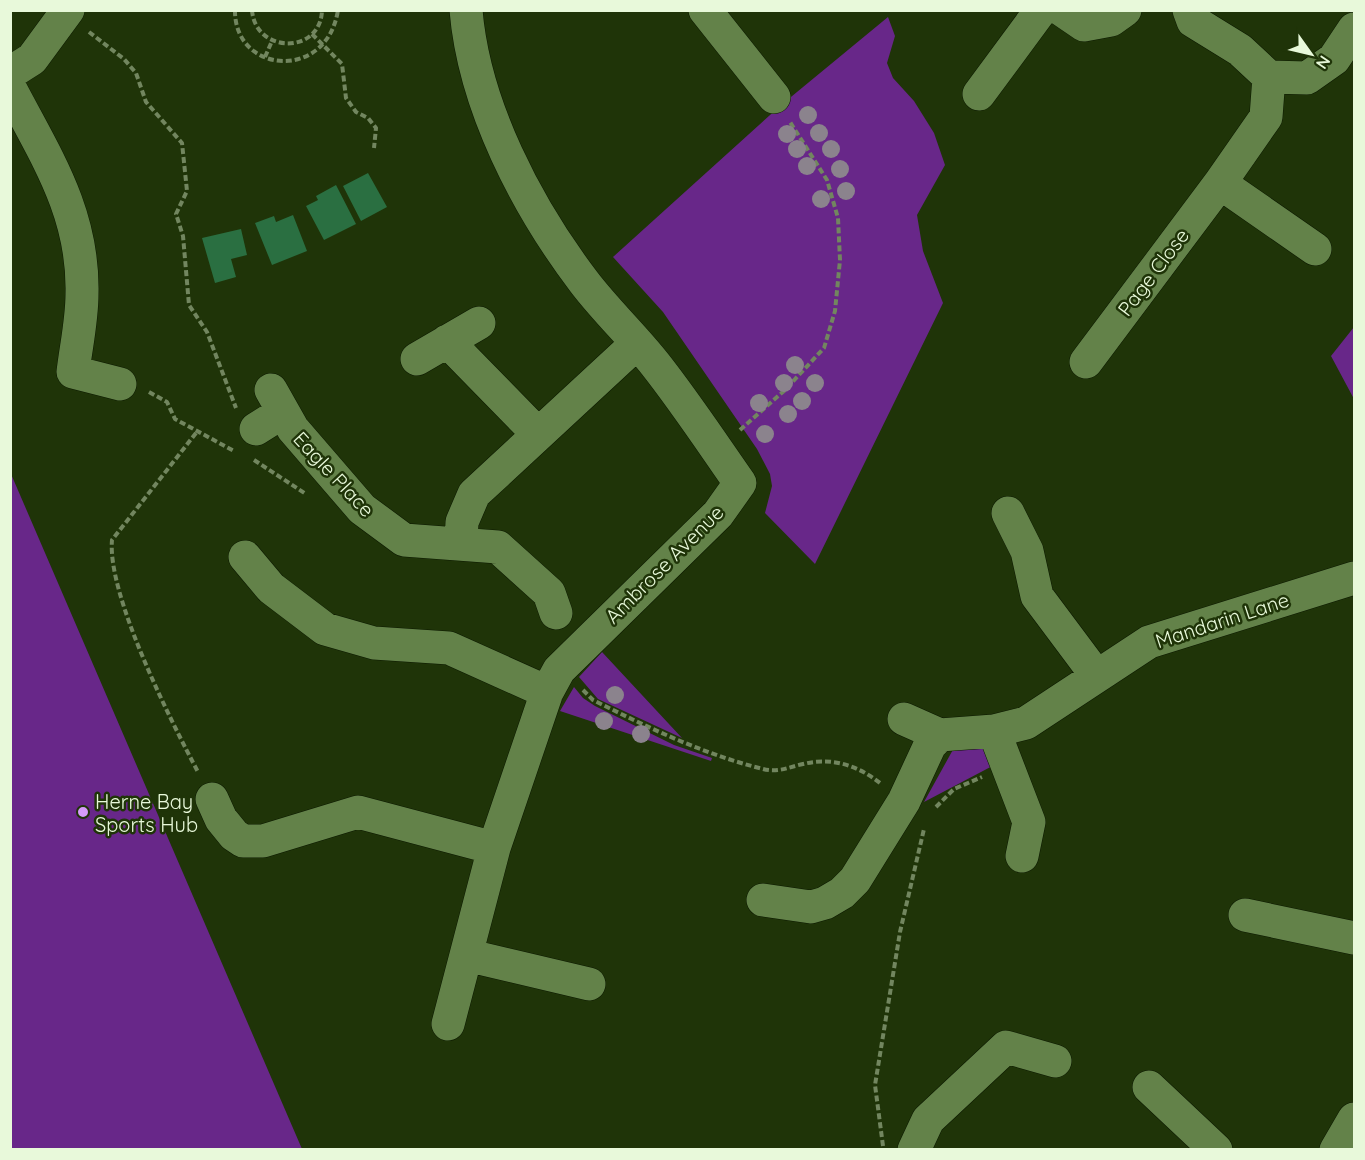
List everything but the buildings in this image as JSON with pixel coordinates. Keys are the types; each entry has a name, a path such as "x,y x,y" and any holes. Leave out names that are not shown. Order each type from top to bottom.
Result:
{"street":[{"name":"Ambrose Avenue","path":"448,1024 495,848 553,681 718,514 740,483 637,343 584,281 520,183 488,112 474,62 466,10"},
{"path":"705,10 774,97"},
{"path":"979,94 1041,10"},
{"path":"1062,10 1084,26 1111,20 1125,10"},
{"path":"1189,10 1193,21 1240,50 1269,77 1307,78 1334,59 1354,29"},
{"path":"10,73 32,59 67,13"},
{"name":"Page Close","path":"1086,362 1220,183 1266,117 1269,77"},
{"path":"10,88 65,193 75,228 82,295 73,372 120,384"},
{"path":"1220,183 1315,249"},
{"path":"417,359 479,323"},
{"path":"447,341 538,434"},
{"path":"461,544 462,522 474,494 637,343"},
{"name":"Eagle Place","path":"240,426 277,401 292,429 362,509 404,540 498,547 549,593 556,613"},
{"path":"1008,513 1027,551 1037,596 1096,675"},
{"path":"244,556 271,588 325,629 374,644 449,648 553,681"},
{"name":"Mandarin Lane","path":"904,719 940,735 994,731 1026,723 1149,642 1354,578"},
{"path":"994,731 1029,822 1022,856"},
{"path":"763,900 811,907 825,903 842,893 916,809 930,745 940,735"},
{"path":"212,799 221,819 234,835 243,841 263,841 358,812 495,848"},
{"path":"1245,915 1354,938"},
{"path":"466,955 590,984"},
{"path":"914,1149 928,1120 1006,1047 1055,1061"},
{"path":"1149,1088 1216,1149"},
{"path":"1336,1149 1354,1119"}],"path":[{"path":"235,10 238,29 244,40 265,57 277,61 296,60 313,53 323,45 331,35 338,10"},
{"path":"252,10 258,30 272,41 293,44 312,34 318,25 322,10"},
{"path":"67,13 124,59 136,73 146,102 182,143 187,191 176,214 183,236 189,305 207,332 240,426 220,445 175,419 167,402 146,390 120,384"},
{"path":"312,34 342,64 346,98 356,112 368,118 376,128 374,148"},
{"path":"265,57 272,41"},
{"path":"717,451 785,390 824,348 835,311 840,260 838,218 827,180 774,97"},
{"path":"196,433 112,540 111,556 127,616 180,737 212,799"},
{"path":"553,681 576,682 593,700 679,743 766,770 781,771 823,760 839,762 872,777 916,809"},
{"path":"916,809 954,789 1007,766"},
{"path":"883,1149 875,1085 900,932 916,809"}],"shaded area":[{"path":"888,17 895,36 887,63 893,78 914,101 934,133 945,165 917,215 923,251 943,303 815,564 765,513 772,486 770,474 757,449 663,312 613,257 780,106"},
{"path":"1354,327 1354,399 1331,356"},
{"name":"Herne Bay Sports Hub","path":"11,474 302,1149 11,1149"},
{"path":"602,652 682,738 598,699 579,677"},
{"path":"574,687 583,698 595,706 674,745 712,758 711,761 560,711"},
{"path":"981,738 1000,762 924,802 955,746"}],"place":[{"name":"Herne Bay Sports Hub","path":"83,812"}]}
